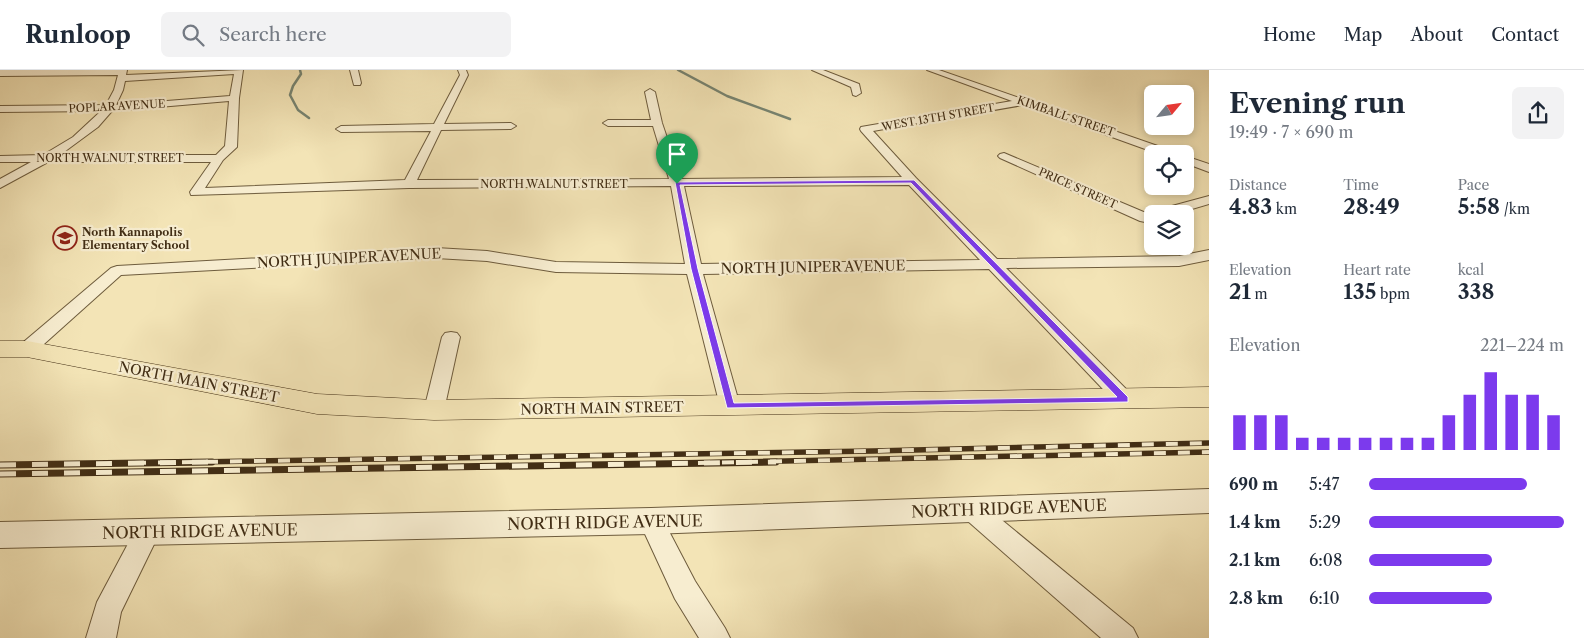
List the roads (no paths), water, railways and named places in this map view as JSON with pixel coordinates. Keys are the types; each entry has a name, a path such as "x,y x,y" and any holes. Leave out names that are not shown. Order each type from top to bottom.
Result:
{"main road":[{"name":"NORTH MAIN STREET","path":"13,349 317,404 434,410 1124,400 1209,397"}],"street":[{"path":"354,70 357,83"},
{"path":"409,184 437,126 460,86 464,75 462,70"},
{"path":"816,70 856,86 856,93"},
{"name":"KIMBALL STREET","path":"932,70 1146,145"},
{"path":"0,73 239,71 234,98 231,146 219,158"},
{"path":"0,184 90,129 111,108 123,73"},
{"path":"650,92 657,123 677,184 694,269 730,406"},
{"name":"POPLAR AVENUE","path":"0,109 111,108 234,98"},
{"name":"WEST 13TH STREET","path":"1026,102 866,129 912,181 1124,400"},
{"path":"608,123 657,123"},
{"path":"341,129 511,126"},
{"name":"PRICE STREET","path":"1004,156 1144,217"},
{"name":"NORTH WALNUT STREET","path":"0,159 219,158"},
{"name":"NORTH WALNUT STREET","path":"219,158 196,192 409,184 677,184 912,181"},
{"path":"1194,162 1209,168"},
{"path":"1191,205 1209,200"},
{"name":"NORTH JUNIPER AVENUE","path":"13,349 117,271 436,252 487,256 556,267 694,269 1179,260 1209,255"},
{"path":"434,410 451,337"},
{"name":"NORTH RIDGE AVENUE","path":"0,535 651,521 1209,501"},
{"path":"971,510 1123,638"},
{"path":"651,521 685,590 716,638"},
{"path":"101,638 107,611 147,532"}],"waterway":[{"path":"300,70 301,74 293,86 290,95 298,110 309,118"},
{"path":"678,70 727,96 790,119"}],"railway":[{"path":"134,463 873,451 1209,443"},
{"path":"698,463 1209,452"},
{"path":"0,465 212,462"},
{"path":"0,474 776,462"}],"place":[{"name":"North Kannapolis Elementary School","path":"65,238"}]}
